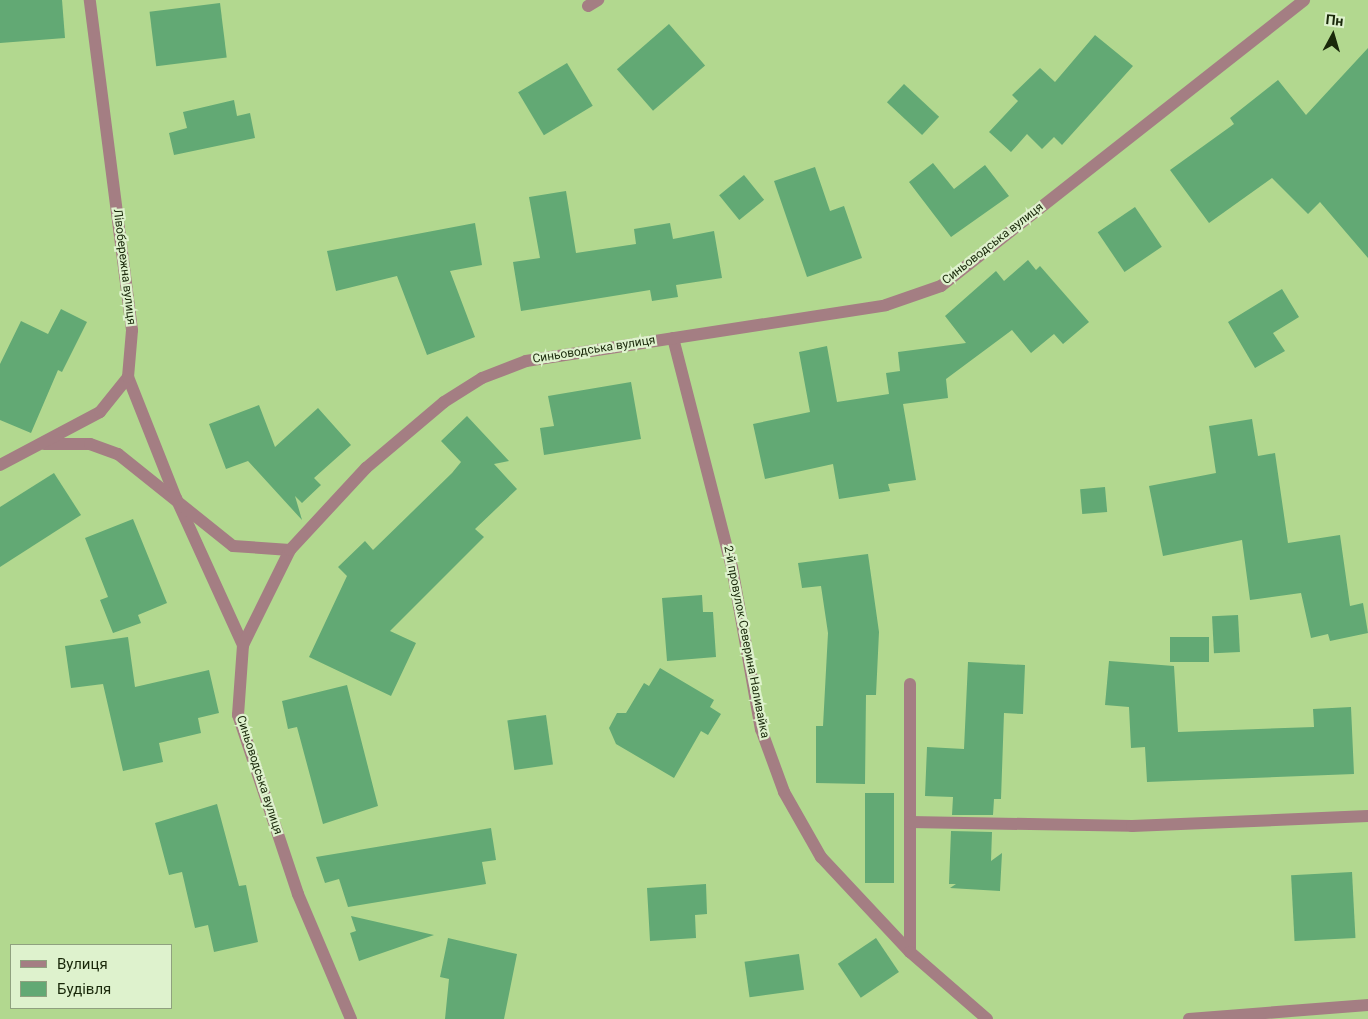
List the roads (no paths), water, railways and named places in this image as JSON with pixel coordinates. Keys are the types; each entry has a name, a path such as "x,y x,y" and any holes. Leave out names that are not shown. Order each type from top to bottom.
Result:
{"street":[{"name":"Лівобережна вулиця","path":"90,0 132,330 128,377"},
{"name":"Синьоводська вулиця","path":"351,1019 298,894 238,716 244,645 290,550 366,468 444,402 482,378 526,361 886,305 942,286 1304,0"},
{"name":"2-й провулок Северина Наливайка","path":"673,338 732,567 761,729 784,792 821,857 910,952 986,1019"},
{"path":"0,465 44,444 100,412 128,377 176,498 244,645"},
{"path":"44,444 90,444 118,454 176,498 233,546 290,550"},
{"path":"910,684 910,952"},
{"path":"910,822 1132,826 1368,816"},
{"path":"1189,1019 1368,1005"}]}
